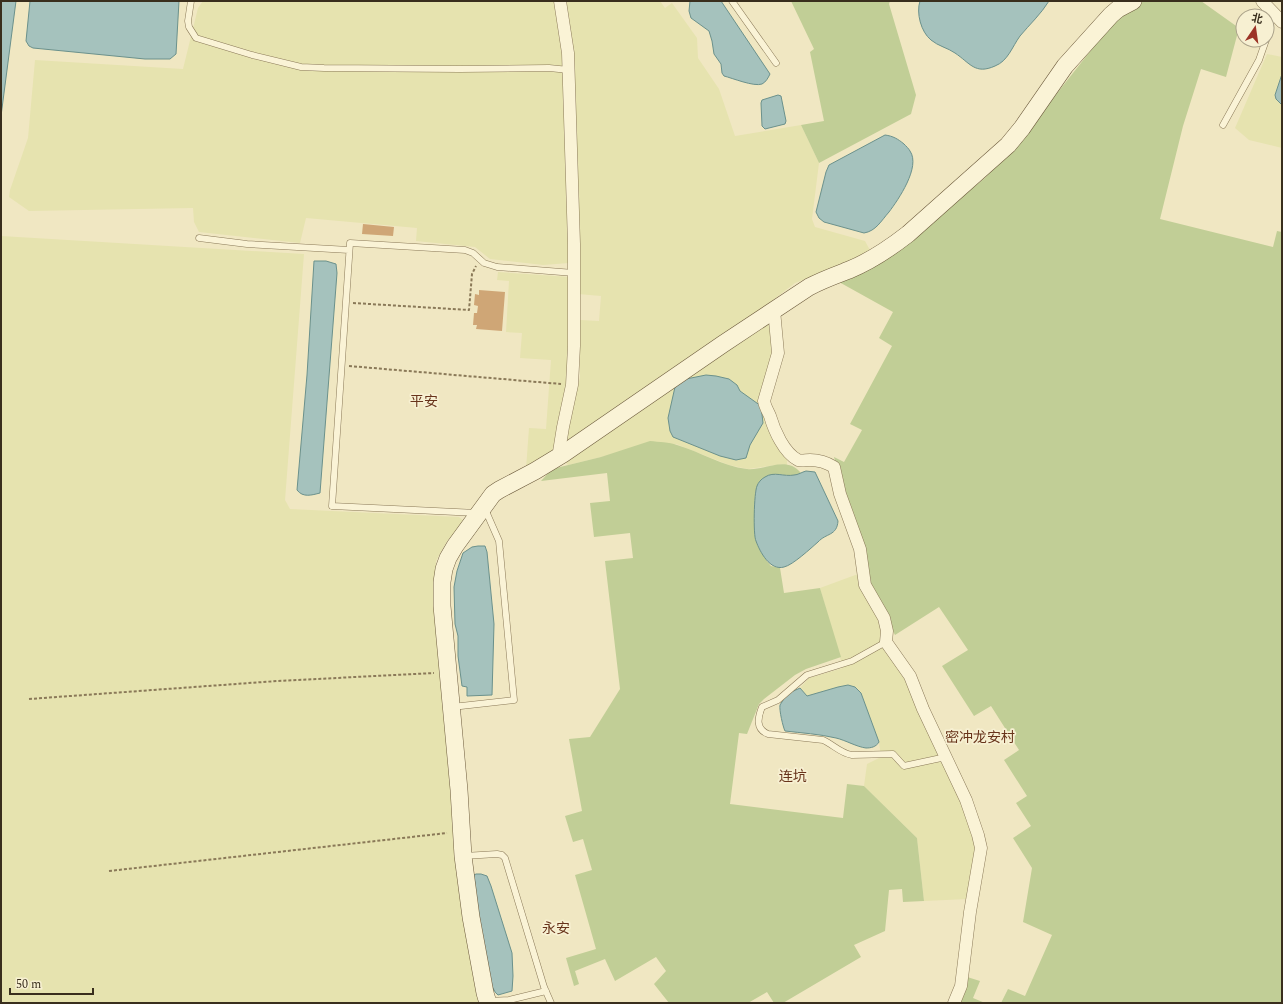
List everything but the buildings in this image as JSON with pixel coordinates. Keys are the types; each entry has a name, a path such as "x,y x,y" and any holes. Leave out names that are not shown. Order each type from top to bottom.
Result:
{"street":[{"path":"558,458 572,385 574,365 574,273 569,70 568,53 560,1"},
{"path":"488,1002 485,993 473,924 463,856 459,790 442,606 442,582 444,569 455,546 493,494 558,458 774,310 822,280 850,270 873,258 908,234 1008,145 1022,128 1065,66 1111,15 1118,9 1133,1"},
{"path":"774,310 778,353 764,405 773,426 791,455 799,460 822,461 834,467 840,494 860,549 865,584 884,618 887,631 886,642 910,676 966,800 978,835 981,848 970,912 961,986 954,1003"}],"lane":[{"path":"191,1 188,21 189,28 196,38 252,55 301,66 324,68 549,68 569,70"},
{"path":"732,1 776,63"},
{"path":"1223,126 1259,60 1264,48"},
{"path":"198,238 254,244 350,250"},
{"path":"451,707 514,700 499,541 481,510 332,506 350,243 464,250 474,253 484,264 497,267 574,273"},
{"path":"886,642 852,662 807,675 778,700 762,706 758,724 760,728 768,734 823,740 845,754 892,754 904,766 946,756"},
{"path":"463,856 497,854 502,855 505,858 551,1003"},
{"path":"488,1002 509,1000 546,991"}],"path":[{"path":"346,302 469,310 472,274 479,259"},
{"path":"341,365 572,385"},
{"path":"28,699 277,681 448,672"},
{"path":"109,871 461,831"}],"shaded area":[{"path":"203,1 555,1 565,61 569,263 543,265 490,259 475,247 416,241 417,228 306,218 300,243 199,232 194,222 193,208 29,211 9,197 28,138 35,60 183,69 198,8"},
{"path":"564,1 660,1 665,8 672,3 697,38 698,58 719,89 735,136 801,125 819,163 812,219 815,227 865,241 871,252 853,261 795,283 755,314 569,442 565,434 580,378 580,320 599,321 601,296 578,294"},
{"path":"1267,54 1282,57 1282,148 1249,140 1235,128"},
{"path":"1,236 304,254 285,500 290,509 459,517 466,523 447,541 436,561 436,599 480,1003 1,1003"},
{"path":"498,272 570,277 571,373 555,452 526,469 529,428 546,429 551,360 520,358 522,333 506,332 509,281 497,280"},
{"path":"771,318 774,350 762,395 787,456 787,465 783,464 748,469 729,465 676,444 601,457 568,465 564,460"},
{"path":"858,574 880,624 881,636 906,678 953,782 973,835 975,848 968,899 924,901 917,838 864,786 867,764 881,757 879,742 861,693 858,689 848,685 807,696 800,688 809,678 843,668 820,588"}],"green space":[{"path":"791,1 890,1 889,4 916,95 911,114 819,163 801,125 824,121 810,52 814,49"},
{"path":"1142,1 1201,1 1235,25 1235,43 1226,77 1201,69 1183,126 1160,219 1273,247 1277,231 1282,232 1282,1003 1001,1003 1008,989 1025,996 1052,935 1023,922 1032,868 1013,838 1031,826 1016,803 1027,796 1004,760 1019,750 991,706 974,716 942,666 968,650 939,607 895,635 871,589 834,457 844,462 862,430 850,424 892,346 879,338 893,312 839,282 888,257 985,178 1035,121 1121,14"},
{"path":"650,441 674,444 720,462 747,469 782,464 789,465 801,473 793,476 776,474 755,492 755,534 767,561 771,566 780,568 784,593 820,588 841,657 806,669 795,675 759,704 747,734 739,733 730,804 843,818 847,784 864,786 917,838 924,901 903,902 902,889 889,890 885,931 854,945 861,957 783,1003 774,1003 767,992 748,1003 669,1003 654,984 666,971 656,957 615,981 605,959 575,971 579,984 574,986 566,958 596,949 575,875 592,870 583,839 573,842 565,816 582,811 569,739 590,737 620,689 605,561 633,558 630,533 594,537 590,503 610,501 607,473 541,481 552,469 601,457"},
{"path":"964,976 980,981 973,998 985,1003 958,1003"}],"water":[{"path":"1,1 16,1 1,116"},
{"path":"30,1 179,1 176,54 170,59 145,59 33,48 29,46 26,41"},
{"path":"690,1 721,1 770,74 765,82 758,85 724,76 722,73 721,64 714,54 709,31 691,18 689,11"},
{"path":"920,1 1049,1 1039,15 1020,36 1003,61 995,66 982,69 973,67 955,53 927,37 919,17"},
{"path":"1282,74 1282,105 1276,99 1275,95"},
{"path":"778,95 781,96 786,121 785,124 765,129 762,126 762,100"},
{"path":"885,135 895,138 904,144 910,150 913,158 911,174 893,207 875,228 864,233 824,222 819,218 816,212 829,165"},
{"path":"314,261 326,261 336,264 337,273 320,493 305,495 299,493 297,490 307,375"},
{"path":"706,375 729,379 737,385 740,391 761,406 763,423 750,445 746,458 736,460 720,456 673,437 670,431 668,418 675,387 686,379"},
{"path":"806,471 815,472 838,521 836,529 821,539 788,566 774,566 766,560 755,537 754,523 757,486 761,480 768,475 796,475"},
{"path":"485,546 487,552 494,624 492,695 467,696 467,687 462,686 458,656 454,587 463,553 472,547"},
{"path":"848,685 855,687 861,693 879,742 876,745 866,748 840,739 785,731 781,718 780,705 787,694 800,688 807,696"},
{"path":"474,875 487,876 512,953 512,991 498,995 493,988 488,975 484,958 476,901"}],"district":[{"name":"平安","path":"424,401"},
{"name":"密冲龙安村","path":"980,737"},
{"name":"连坑","path":"793,776"},
{"name":"永安","path":"556,928"}]}
